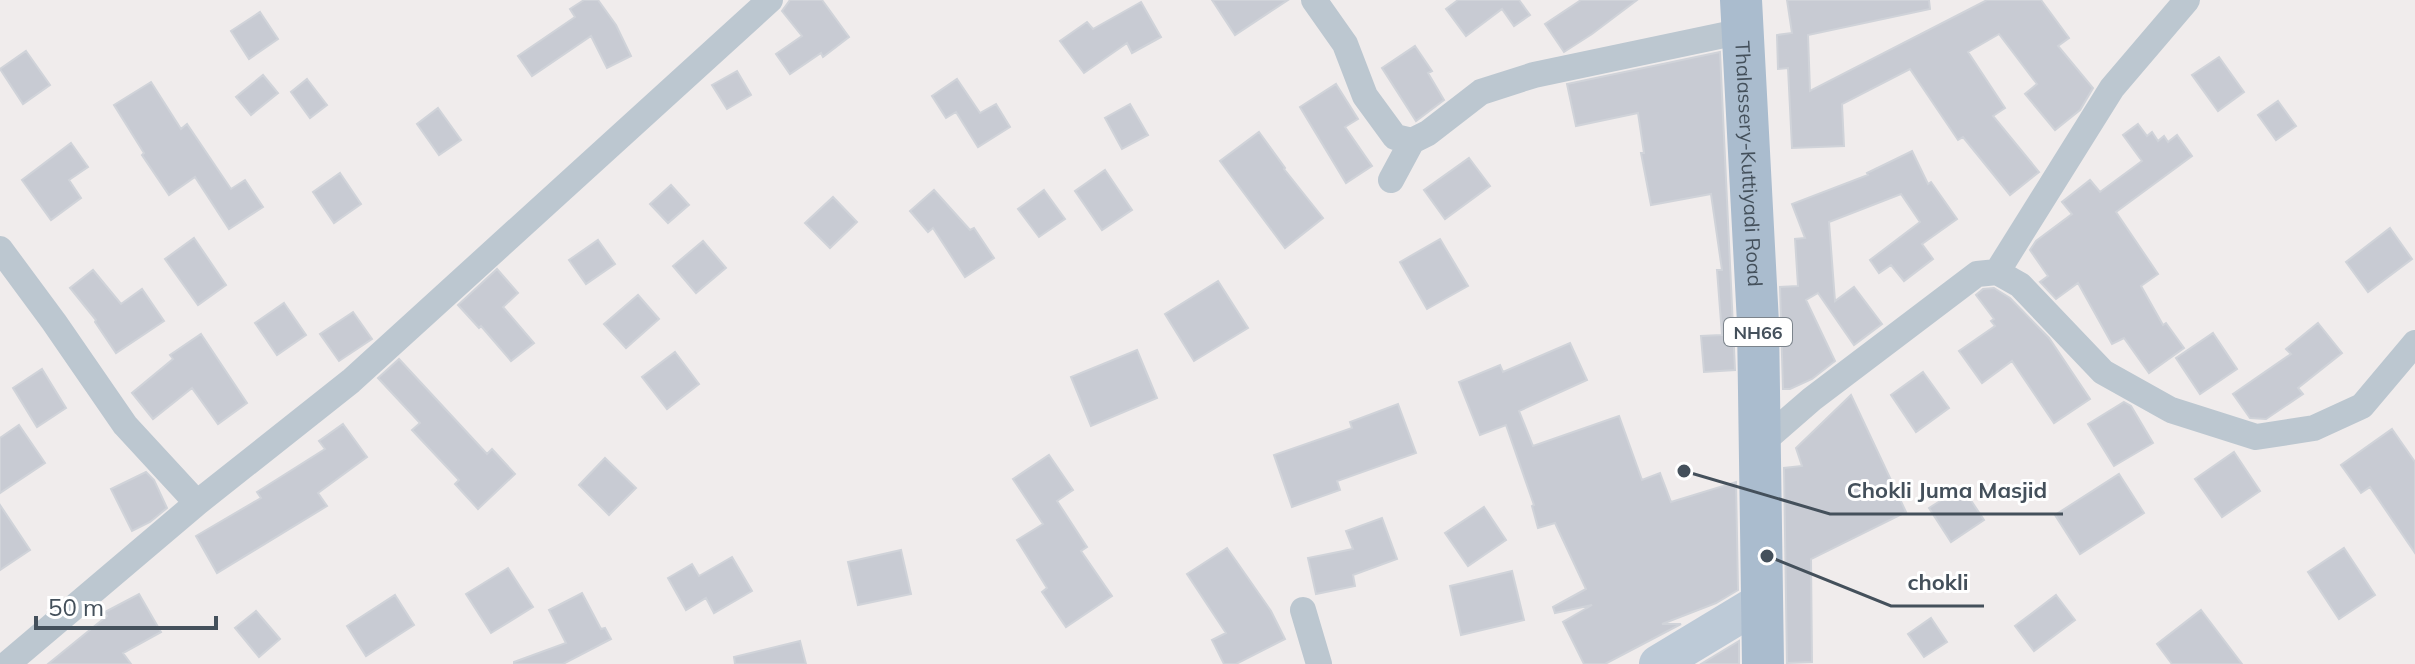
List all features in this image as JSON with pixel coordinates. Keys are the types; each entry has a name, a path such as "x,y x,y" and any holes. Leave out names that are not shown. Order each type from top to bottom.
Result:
{"main road":[{"name":"Thalassery-Kuttiyadi Road","path":"1742,16 1758,323 1763,664"},
{"path":"1658,664 1764,600"}],"street":[{"path":"7,664 197,503 351,381 770,0"},
{"path":"1314,0 1345,44 1365,96 1395,137 1412,141"},
{"path":"1997,272 2112,88 2187,0"},
{"path":"1391,180 1412,141 1428,133 1481,92 1742,16"},
{"path":"0,249 125,425 197,503"},
{"path":"1759,445 1812,399 1977,274 1997,272 2020,285 2103,372 2171,410 2256,437 2314,428 2362,406 2415,343"},
{"path":"1303,610 1319,664"}],"building":[{"path":"584,0 598,0 616,25 631,56 607,68 591,36 532,76 518,56 575,17 570,9"},
{"path":"790,0 822,0 849,37 823,57 821,53 790,74 776,54 802,36 782,11"},
{"path":"1212,0 1288,0 1235,35"},
{"path":"1458,0 1519,0 1530,15 1514,26 1502,9 1466,36 1446,9"},
{"path":"1581,0 1637,0 1564,52 1545,24"},
{"path":"1787,0 1929,0 1930,9 1808,35 1810,91 1987,0 2041,0 2069,38 2058,46 2093,88 2080,110 2055,130 2025,94 2037,84 1999,34 1968,52 2005,108 1993,116 2039,172 2010,195 1963,137 1958,140 1910,69 1842,104 1844,146 1792,148 1788,68 1778,69 1777,35 1792,33"},
{"path":"1141,2 1161,37 1132,53 1127,43 1084,73 1060,41 1087,22 1093,29"},
{"path":"260,12 278,39 249,59 231,31"},
{"path":"1415,46 1432,71 1428,73 1444,100 1416,121 1382,68"},
{"path":"26,51 50,85 23,104 0,69"},
{"path":"1720,52 1735,370 1704,372 1701,336 1722,335 1717,270 1722,270 1711,194 1651,205 1641,153 1644,153 1638,113 1576,126 1567,84"},
{"path":"2219,57 2244,92 2218,111 2192,75"},
{"path":"737,71 751,95 727,109 712,85"},
{"path":"263,75 278,93 251,115 236,97"},
{"path":"307,79 327,105 310,118 291,92"},
{"path":"957,79 980,113 996,104 1010,127 978,147 956,112 946,118 932,96"},
{"path":"151,82 181,129 187,124 231,189 245,180 263,207 229,229 195,177 169,195 114,105"},
{"path":"1336,84 1358,119 1345,127 1372,166 1346,183 1300,107"},
{"path":"2278,101 2296,126 2276,140 2258,115"},
{"path":"1130,104 1148,135 1122,149 1105,118"},
{"path":"438,108 461,140 439,155 417,124"},
{"path":"2138,124 2147,136 2152,132 2158,141 2164,136 2168,142 2177,135 2192,156 2116,212 2158,274 2141,286 2163,325 2166,323 2184,348 2149,373 2124,338 2112,344 2078,283 2056,299 2040,282 2048,276 2030,250 2036,241 2072,214 2062,202 2090,180 2100,192 2142,161 2123,135"},
{"path":"1259,132 1323,218 1285,248 1220,161"},
{"path":"71,143 88,167 69,180 81,198 51,220 22,180"},
{"path":"1912,151 1928,184 1931,182 1957,219 1922,244 1933,259 1904,281 1891,265 1879,273 1870,260 1920,222 1901,194 1829,222 1835,301 1854,287 1882,324 1854,345 1818,293 1806,300 1835,361 1812,379 1783,389 1780,287 1798,286 1795,239 1805,238 1792,204 1868,175"},
{"path":"1469,158 1490,186 1445,219 1424,190"},
{"path":"1105,170 1132,210 1102,230 1075,191"},
{"path":"340,173 361,204 334,223 313,192"},
{"path":"671,185 689,205 668,223 650,204"},
{"path":"934,190 970,230 974,228 994,258 965,277 933,228 928,232 910,211"},
{"path":"1044,190 1065,219 1039,237 1018,209"},
{"path":"833,197 857,222 830,248 805,223"},
{"path":"2390,228 2412,259 2368,292 2346,262"},
{"path":"194,238 226,285 198,305 165,259"},
{"path":"1440,239 1468,286 1427,309 1400,262"},
{"path":"598,240 615,264 586,284 569,260"},
{"path":"703,241 726,268 696,293 673,266"},
{"path":"497,269 518,293 503,307 534,343 511,361 458,305"},
{"path":"93,270 121,304 142,289 164,321 116,353 96,320 70,288"},
{"path":"1218,281 1248,328 1194,361 1165,314"},
{"path":"1994,288 2010,298 2049,338 2090,399 2054,423 2012,361 1982,383 1959,351 1995,326 1991,321 1994,319 1976,295 1983,289"},
{"path":"638,295 659,319 626,348 604,324"},
{"path":"284,303 306,335 277,355 255,323"},
{"path":"353,312 372,339 339,361 320,334"},
{"path":"2318,323 2342,353 2298,388 2303,394 2266,419 2250,418 2233,394 2291,354 2286,349"},
{"path":"2213,333 2237,369 2200,394 2176,358"},
{"path":"201,334 247,403 218,424 192,388 153,419 132,393 173,359 170,355"},
{"path":"1570,343 1587,380 1519,411 1533,446 1619,416 1642,480 1660,473 1671,502 1736,482 1738,590 1716,603 1662,624 1681,624 1605,664 1584,664 1563,622 1592,605 1555,613 1553,607 1586,589 1555,523 1538,528 1534,505 1506,425 1480,435 1459,382 1500,365 1503,372"},
{"path":"1137,350 1157,398 1091,426 1071,377"},
{"path":"675,352 699,384 667,409 642,377"},
{"path":"399,359 487,454 492,449 515,474 478,509 455,484 459,480 412,430 420,423 378,378"},
{"path":"42,369 66,408 37,427 13,388"},
{"path":"1923,372 1949,408 1916,432 1891,395"},
{"path":"1851,395 1906,512 1811,559 1812,662 1787,663 1784,468 1802,466 1796,448"},
{"path":"2124,402 2131,406 2153,443 2114,466 2088,424"},
{"path":"1398,404 1416,453 1337,481 1340,490 1292,507 1274,455 1352,428 1350,422"},
{"path":"343,424 367,457 318,493 327,506 217,573 196,536 261,498 257,492 325,449 319,441"},
{"path":"19,425 45,463 0,493 0,438"},
{"path":"2392,429 2415,462 2415,553 2370,487 2361,493 2341,465"},
{"path":"2234,452 2260,491 2222,517 2195,479"},
{"path":"1049,455 1073,490 1057,501 1087,547 1081,551 1112,596 1066,627 1042,592 1047,588 1017,540 1043,524 1013,479"},
{"path":"605,458 636,488 609,515 579,485"},
{"path":"146,472 154,480 167,508 132,531 111,489"},
{"path":"2119,474 2144,513 2080,554 2055,515"},
{"path":"1962,487 1984,520 1951,542 1929,508"},
{"path":"0,505 30,550 0,570"},
{"path":"1484,507 1506,540 1468,566 1445,533"},
{"path":"1382,518 1397,559 1353,575 1355,586 1316,594 1308,558 1353,549 1346,531"},
{"path":"1227,548 1271,611 1285,639 1236,664 1224,664 1212,640 1226,633 1187,574"},
{"path":"2344,548 2375,595 2339,619 2308,572"},
{"path":"901,550 911,594 858,605 848,562"},
{"path":"732,557 752,591 714,613 706,598 686,610 668,578 692,564 699,576"},
{"path":"508,568 533,607 491,633 466,594"},
{"path":"1512,571 1524,620 1461,635 1450,586"},
{"path":"582,593 601,629 605,628 611,639 563,664 514,664 566,643 549,610"},
{"path":"139,594 161,632 123,653 131,664 48,664 107,616 105,612"},
{"path":"395,595 414,625 366,656 347,626"},
{"path":"2056,595 2075,620 2034,651 2015,626"},
{"path":"2201,610 2242,664 2172,664 2157,644"},
{"path":"256,611 280,639 259,657 235,628"},
{"path":"1931,618 1947,642 1924,657 1908,634"},
{"path":"800,641 806,664 735,664 734,657"},
{"path":"1739,641 1739,664 1701,664"}],"place":[{"name":"Chokli Juma Masjid","path":"1684,471"},
{"name":"chokli","path":"1767,556"}]}
